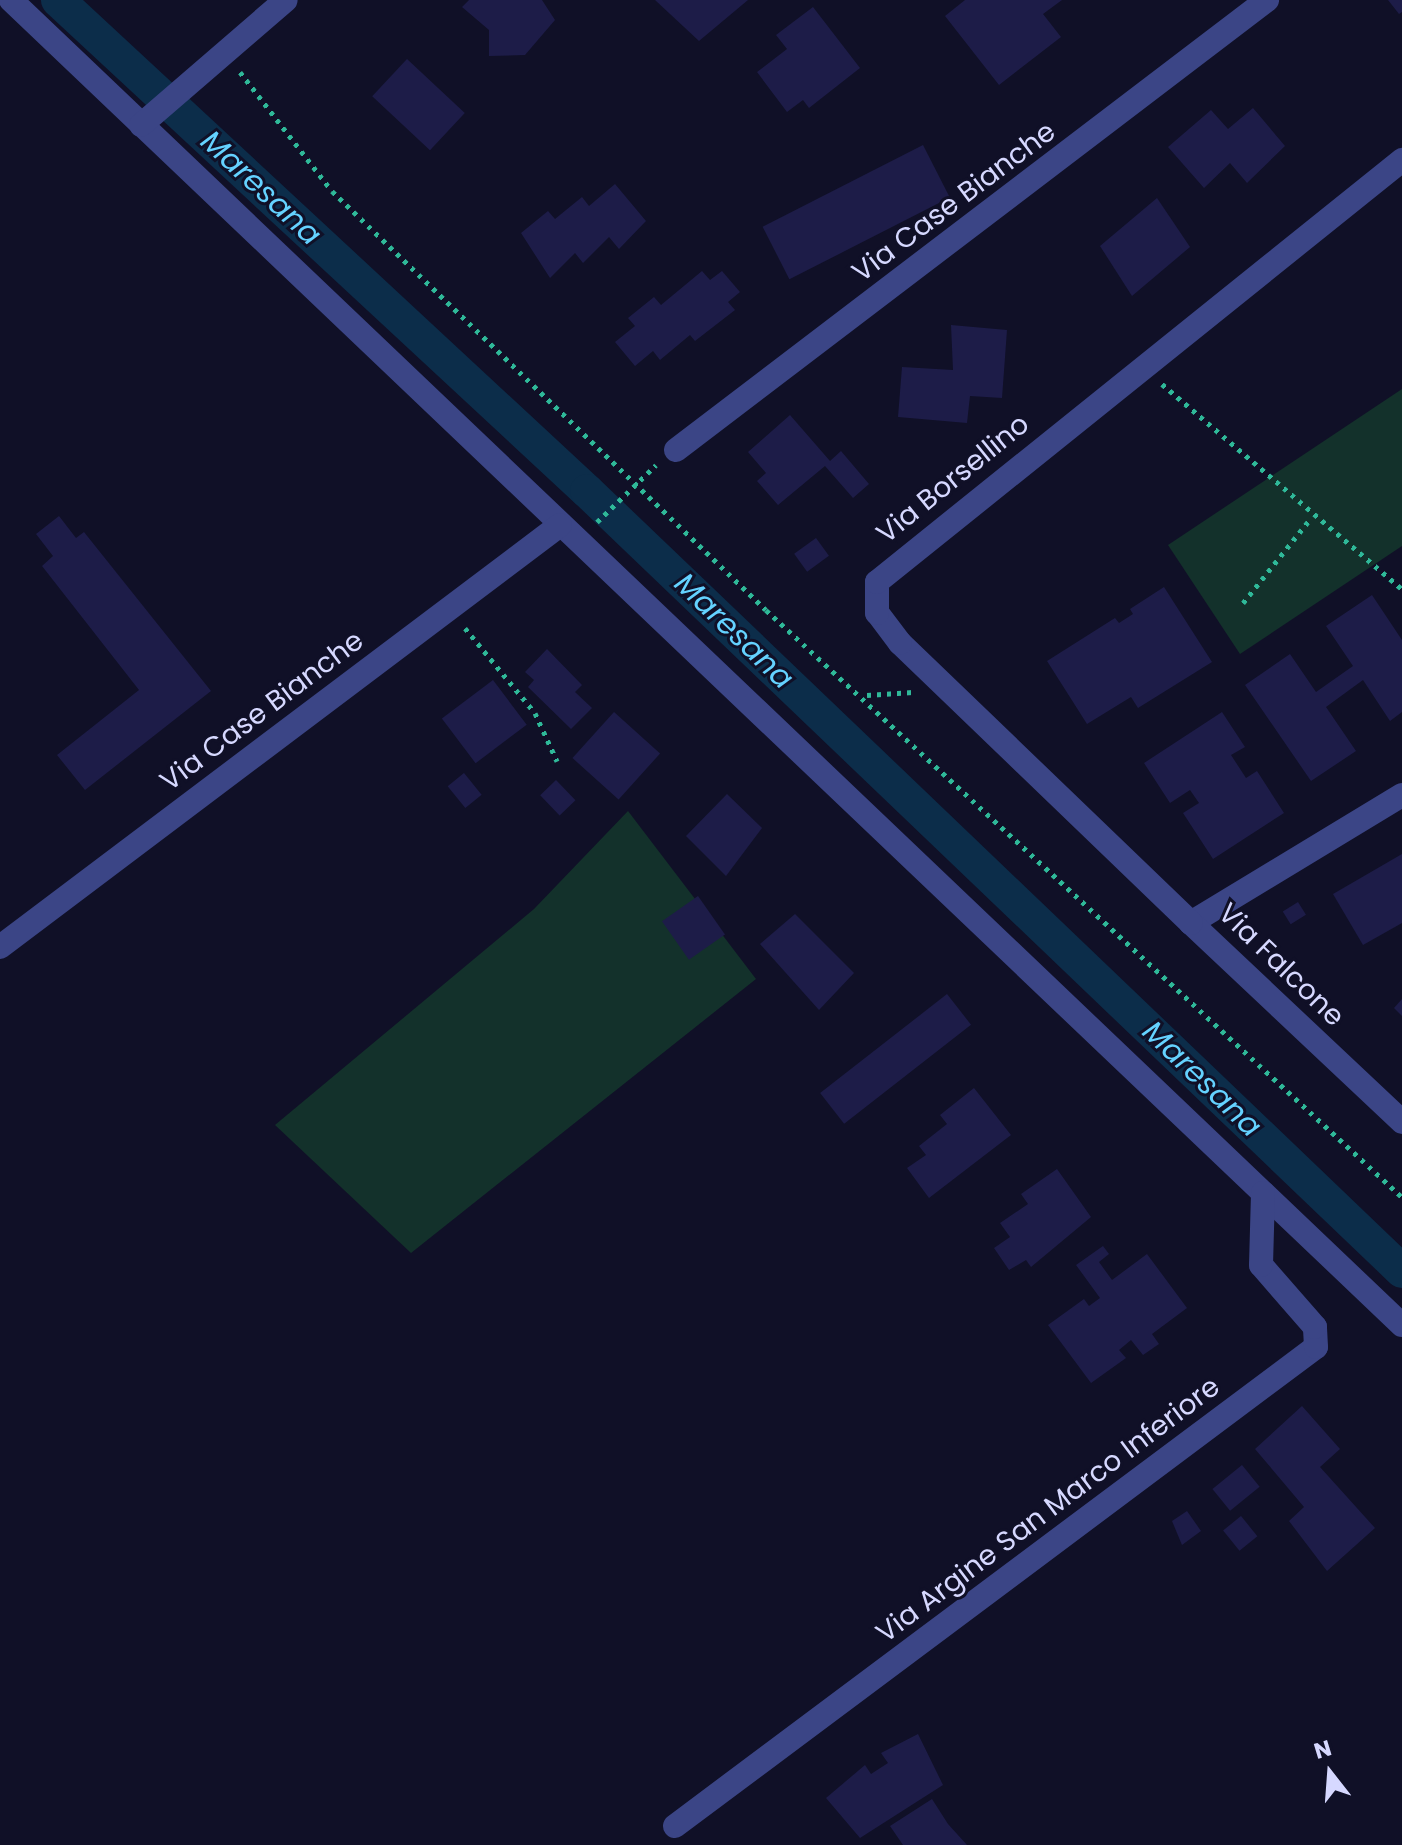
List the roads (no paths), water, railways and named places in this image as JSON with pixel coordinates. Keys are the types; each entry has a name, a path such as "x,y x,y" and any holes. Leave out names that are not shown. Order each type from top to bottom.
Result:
{"street":[{"path":"11,0 147,119 560,525 1402,1325"},
{"path":"147,119 286,0"},
{"name":"Via Case Bianche","path":"676,450 1267,0"},
{"name":"Via Borsellino","path":"1191,923 900,643 875,600 877,582 902,556 1402,160"},
{"name":"Via Case Bianche","path":"0,947 560,525"},
{"name":"Via Falcone","path":"1402,795 1191,923 1402,1122"},
{"name":"Via Argine San Marco Inferiore","path":"675,1826 1316,1347 1315,1327 1261,1265 1263,1193"}],"waterway":[{"name":"Maresana","path":"58,0 587,491 1402,1271"}]}
